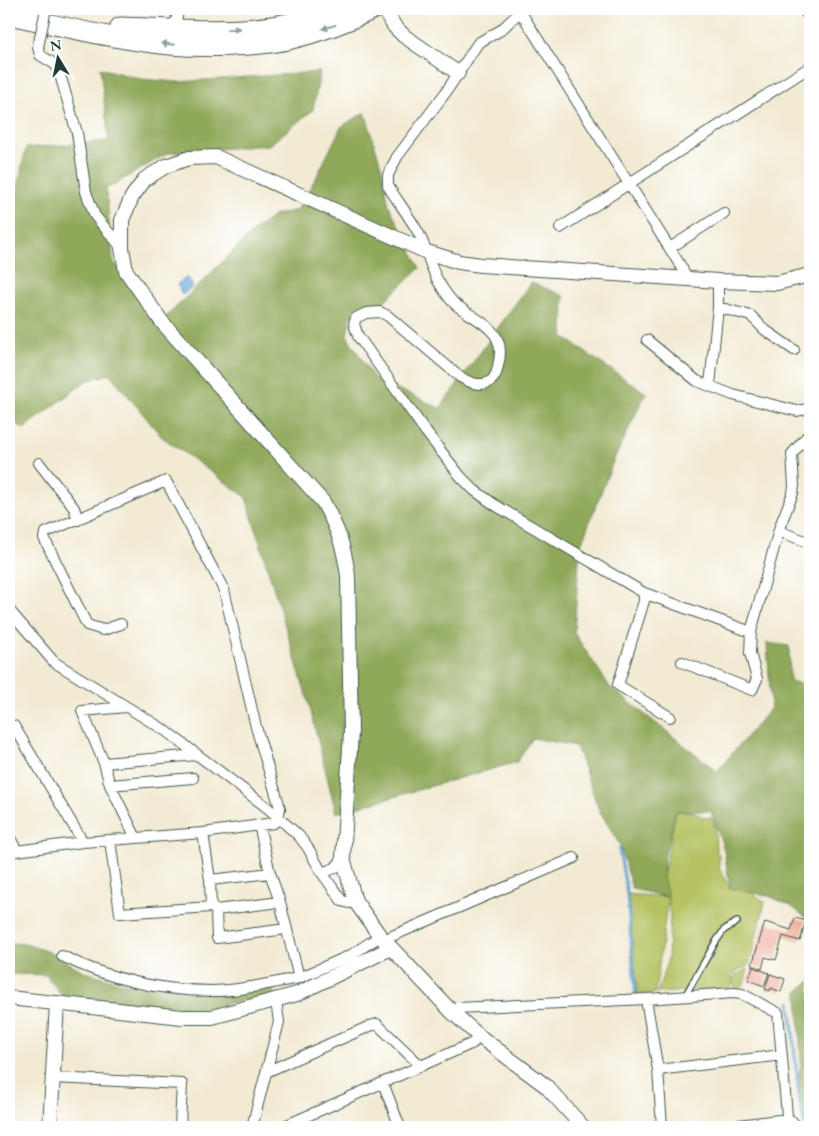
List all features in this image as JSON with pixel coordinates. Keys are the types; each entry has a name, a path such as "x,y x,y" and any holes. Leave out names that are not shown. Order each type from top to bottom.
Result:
{"highway":[{"path":"9,9 70,22 115,27 216,30 263,27 303,20 334,9"},
{"path":"9,15 170,45 216,46 288,40 350,20 374,9"}],"street":[{"path":"46,9 38,47 40,55 56,65 61,78 76,133 86,192 94,216 122,248"},
{"path":"175,29 178,9"},
{"path":"383,9 395,27 404,36 458,73"},
{"path":"686,279 670,248 522,10 501,30 478,43 446,92 397,157 387,181 388,186 412,222 427,252 430,266 441,286 453,302 492,330 499,339 501,356 496,374 488,382 476,384 460,377 402,326 380,312 366,313 356,318 354,324 361,342 460,477 474,490 495,505 644,593 751,632"},
{"path":"560,228 810,67"},
{"path":"583,1127 546,1086 479,1036 452,1012 384,941 355,901 343,858 351,732 348,576 344,552 336,526 323,502 162,322 126,271 122,248 122,220 132,197 145,179 166,166 189,158 216,157 427,252 459,262 718,282 777,283 810,275"},
{"path":"670,248 724,213"},
{"path":"710,385 718,307 718,282"},
{"path":"718,307 751,316 765,330 794,350"},
{"path":"647,340 697,381 733,395 797,410 810,408"},
{"path":"682,662 752,690 757,679 750,652 751,632 779,531 792,493 792,454 810,433"},
{"path":"39,463 74,508 78,520"},
{"path":"9,836 13,852 83,842 203,832 259,825 274,823 278,818 280,808 256,727 224,590 166,481 44,533 44,538 87,625 103,630 121,624"},
{"path":"779,531 810,543"},
{"path":"644,593 618,685 670,717"},
{"path":"9,610 54,662 166,731 269,809 299,836 342,901 349,903 355,901"},
{"path":"126,707 82,711 104,763 110,785 136,838"},
{"path":"9,727 14,726 83,842"},
{"path":"104,763 198,755"},
{"path":"110,785 193,778"},
{"path":"259,825 299,978"},
{"path":"203,832 217,938 286,929"},
{"path":"110,840 120,914 280,902"},
{"path":"322,873 335,868 343,858"},
{"path":"62,956 86,968 110,976 171,989 214,991 299,978 574,858"},
{"path":"210,880 270,872"},
{"path":"9,998 182,1017 220,1015 276,1001 322,983 384,941"},
{"path":"452,1012 457,1008 742,994 778,1013 790,1125 722,1127"},
{"path":"646,1000 658,1070 662,1127"},
{"path":"252,1127 279,1022 276,1001"},
{"path":"50,1127 57,1003"},
{"path":"266,1072 377,1024 421,1066"},
{"path":"282,1127 472,1043 479,1036"},
{"path":"658,1070 782,1056"},
{"path":"52,1078 182,1084 180,1127"},
{"path":"383,1083 400,1127"}],"lane":[{"path":"685,997 715,943 724,930 736,922"}],"green space":[{"path":"100,68 140,79 177,82 320,72 313,110 269,145 168,153 106,189 113,261 162,321 257,228 275,215 297,210 317,176 341,127 365,112 381,166 389,206 420,268 380,305 361,309 350,318 347,336 374,378 440,408 531,282 564,296 563,336 646,393 614,459 580,547 574,633 610,687 717,771 771,708 767,643 789,646 790,681 810,687 810,921 791,906 769,896 730,888 724,850 711,811 676,811 664,858 663,877 668,897 632,889 620,845 599,810 576,746 533,738 517,762 336,813 310,708 246,497 162,437 110,374 86,381 24,429 9,419 9,218 11,219 26,148 109,141"},
{"path":"676,811 711,817 715,827 719,868 730,888 749,891 765,902 749,965 731,975 733,981 734,976 748,969 744,984 737,990 733,983 730,988 657,993 668,959 670,916 668,898 655,993 638,995 627,894 667,897 663,877"},
{"path":"9,943 25,944 49,952 85,972 136,987 273,987 274,995 202,1009 63,997 46,975 9,975"},
{"path":"810,981 810,1127 805,1127 798,1088 801,1065 798,991"}],"water":[{"path":"188,277 193,287 182,295 177,284"}],"building":[{"path":"795,918 806,921 800,941 783,936 776,960 765,957 762,969 752,965 765,922 791,930"},
{"path":"753,967 769,973 764,986 748,980"},
{"path":"770,974 785,979 781,992 771,988 770,991 765,989"}],"waterway":[{"path":"619,849 627,894 636,998"},
{"path":"790,1002 799,1098 805,1127"}]}
